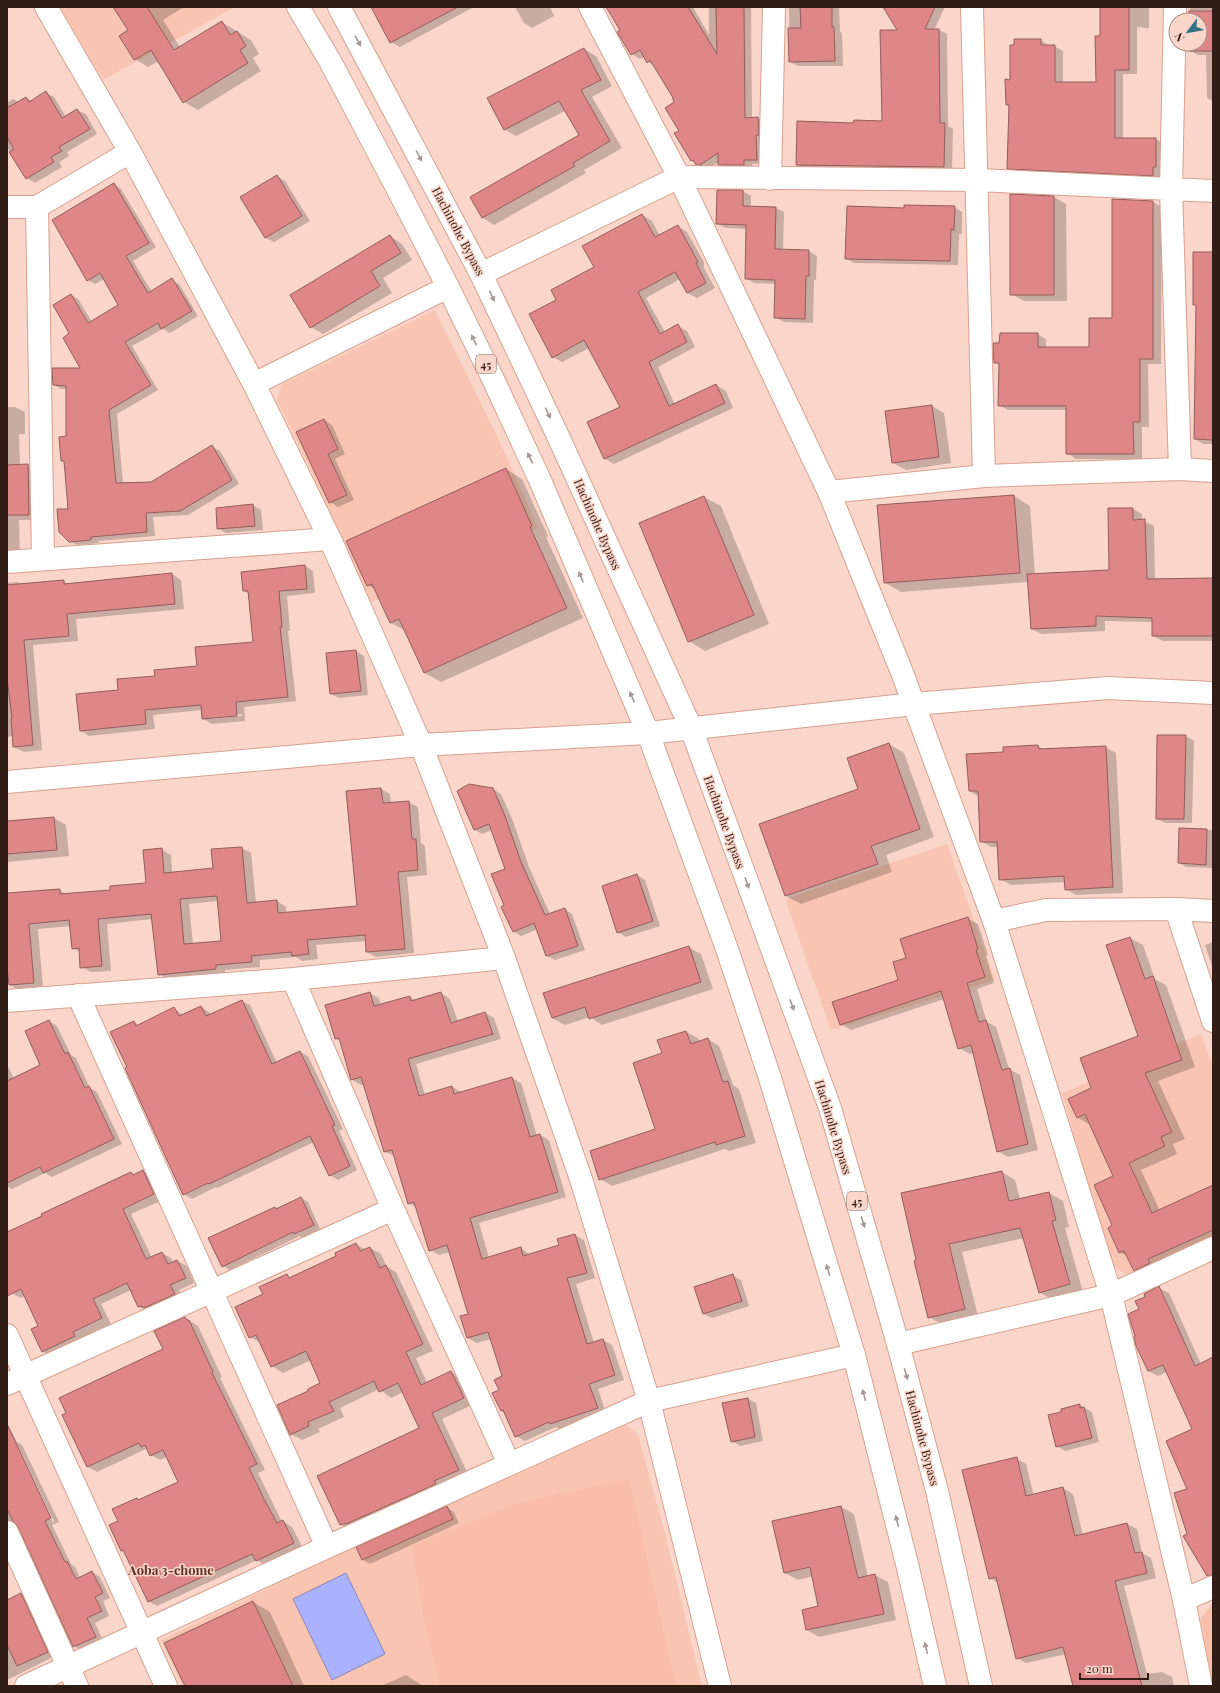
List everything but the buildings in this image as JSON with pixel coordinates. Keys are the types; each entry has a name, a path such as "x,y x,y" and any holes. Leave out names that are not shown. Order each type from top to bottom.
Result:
{"main road":[{"path":"46,7 130,152 254,384 330,539 421,745 504,958 581,1179 648,1401 720,1686"},
{"name":"45","path":"298,7 330,61 448,286 494,379 539,478 648,733 727,948 764,1060 854,1355 908,1568 935,1686"},
{"name":"Hachinohe Bypass","path":"339,7 481,274 558,436 690,728 830,1108 898,1344 937,1491 981,1686"},
{"path":"590,7 680,176 829,492 914,704 994,921 1111,1295 1184,1600 1201,1686"},
{"path":"770,179 774,7"},
{"path":"972,7 978,180 984,476"},
{"path":"1175,7 1171,190 1180,469"},
{"path":"7,207 37,207 130,152"},
{"path":"481,274 680,176 770,179 978,180 1213,191"},
{"path":"37,207 44,559"},
{"path":"254,384 448,286"},
{"path":"829,492 984,476 1180,469 1213,471"},
{"path":"7,562 330,539"},
{"path":"7,782 421,745 648,733 914,704 1108,688 1213,693"},
{"path":"994,921 1046,910 1176,909 1213,911"},
{"path":"1176,909 1213,1021"},
{"path":"7,1001 292,979 504,958"},
{"path":"292,979 393,1209 509,1464"},
{"path":"78,995 327,1547"},
{"path":"16,1380 212,1293 393,1209"},
{"path":"898,1344 1111,1295 1213,1248"},
{"path":"7,1335 16,1380 142,1632 166,1686"},
{"path":"26,1686 72,1676 142,1632 648,1401 854,1355"},
{"path":"7,1532 72,1676"},
{"path":"1184,1600 1213,1587"}],"shaded area":[{"path":"60,7 235,7 103,80"},
{"path":"435,310 499,440 538,528 370,603 306,460 277,400 281,385"},
{"path":"947,844 995,980 831,1030 785,899"},
{"path":"1201,1034 1213,1066 1213,1238 1128,1276 1111,1265 1062,1093"},
{"path":"626,1425 638,1434 664,1530 702,1686 182,1686 161,1640 331,1558"},
{"path":"629,1479 676,1686 440,1686 423,1614 412,1546 515,1504"},
{"path":"1213,1603 1213,1686 1201,1619"}],"water":[{"path":"346,1573 385,1654 332,1680 293,1599"}],"district":[{"name":"Aoba 3-chome","path":"171,1569"}]}
